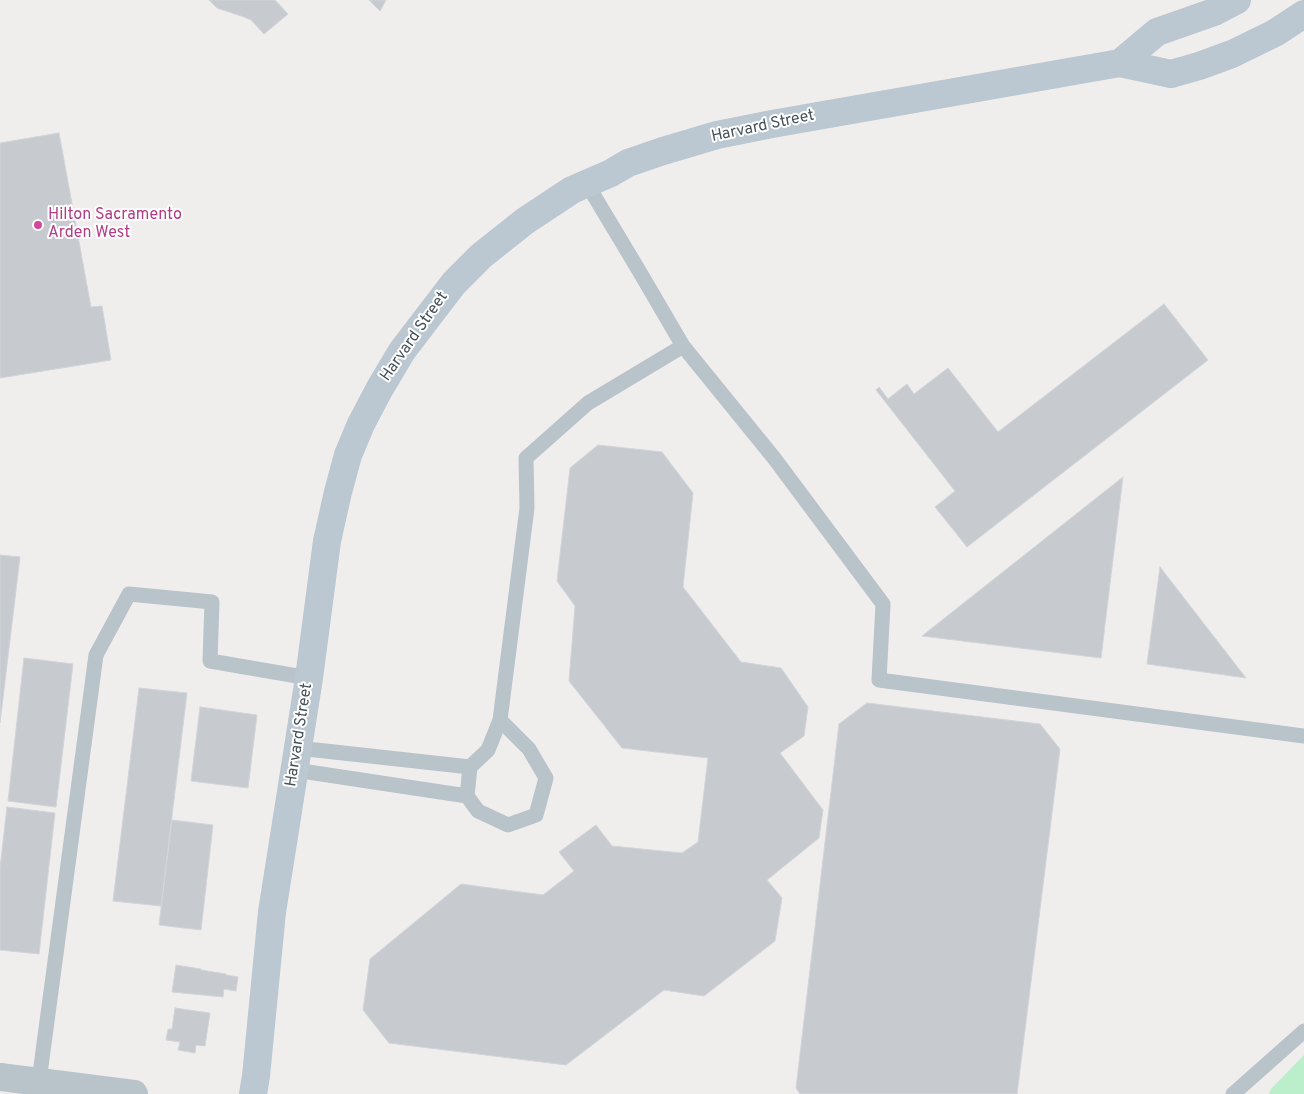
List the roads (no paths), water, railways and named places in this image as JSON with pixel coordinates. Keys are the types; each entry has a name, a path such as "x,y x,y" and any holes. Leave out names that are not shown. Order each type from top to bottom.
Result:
{"street":[{"path":"1120,63 1157,32 1214,12 1237,0"},
{"name":"Harvard Street","path":"253,1094 272,912 309,678 328,541 338,492 348,455 361,424 380,388 402,351 454,283 481,256 525,221 572,190 611,173 628,162 717,135 1120,63 1170,74 1232,54 1275,33 1304,14"},
{"path":"0,1076 134,1094"}],"lane":[{"path":"586,184 683,346 770,453 883,604 879,680 1304,736"},
{"path":"500,720 529,749 546,778 536,815 508,825 478,812 467,796 470,767 488,750 500,720 527,508 526,458 588,403 683,346"},
{"path":"39,1081 96,655 129,594 212,602 210,661 309,678"},
{"path":"296,759 470,767"},
{"path":"296,759 467,796"},
{"path":"1233,1094 1304,1032"}],"place":[{"name":"Hilton Sacramento Arden West","path":"38,225"}]}
